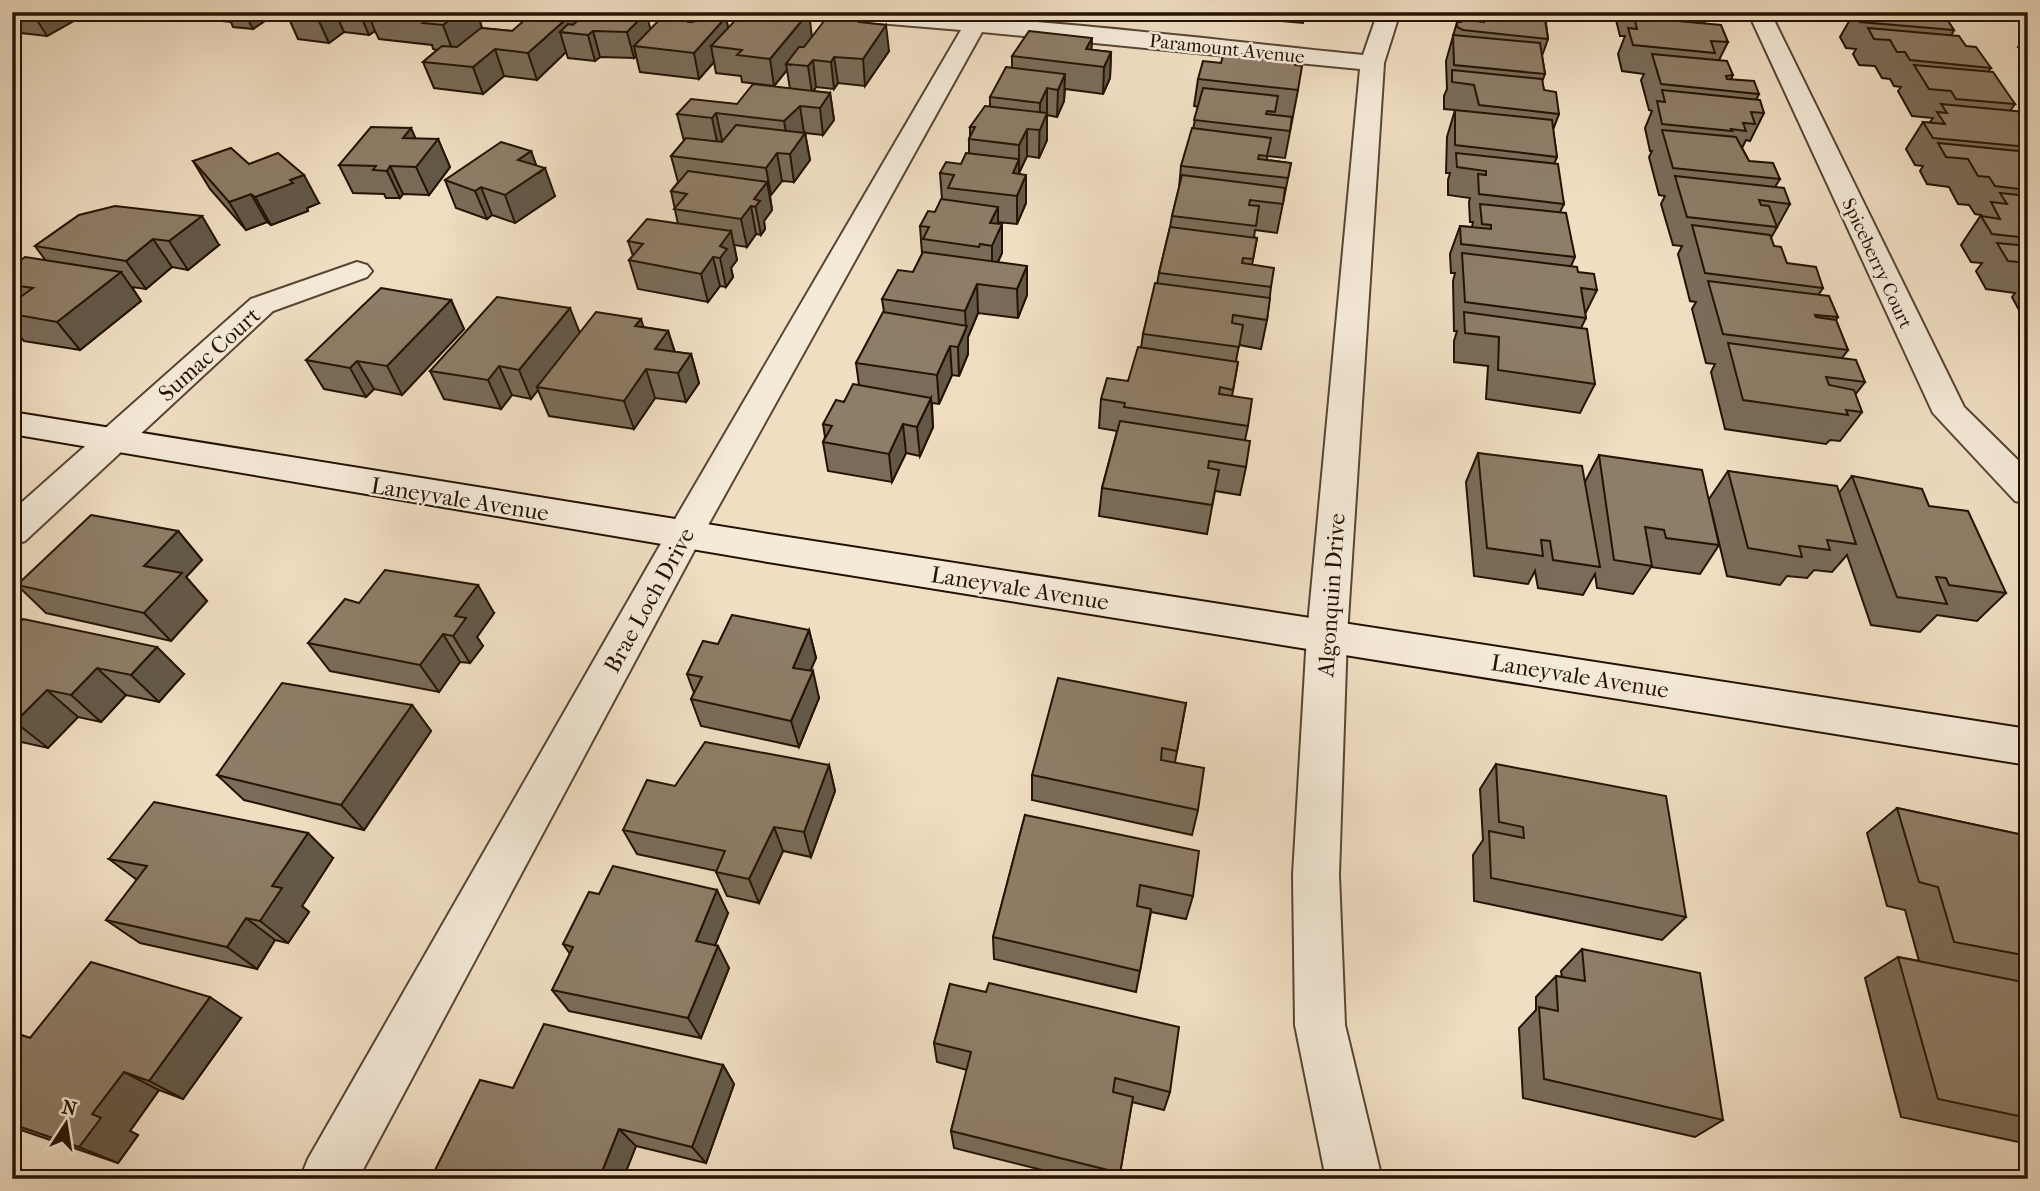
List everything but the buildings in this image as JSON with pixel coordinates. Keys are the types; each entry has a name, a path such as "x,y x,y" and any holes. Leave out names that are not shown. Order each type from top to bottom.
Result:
{"street":[{"name":"Paramount Avenue","path":"830,12 1372,63"},
{"name":"Algonquin Drive","path":"1354,1179 1321,1025 1316,875 1327,635 1372,63 1389,12"},
{"name":"Spiceberry Court","path":"1759,12 1950,413 2028,492"},
{"name":"Brae Loch Drive","path":"328,1179 684,536 975,24"},
{"name":"Sumac Court","path":"12,532 262,305 357,271"},
{"name":"Laneyvale Avenue","path":"12,423 684,536 2028,747"}]}
